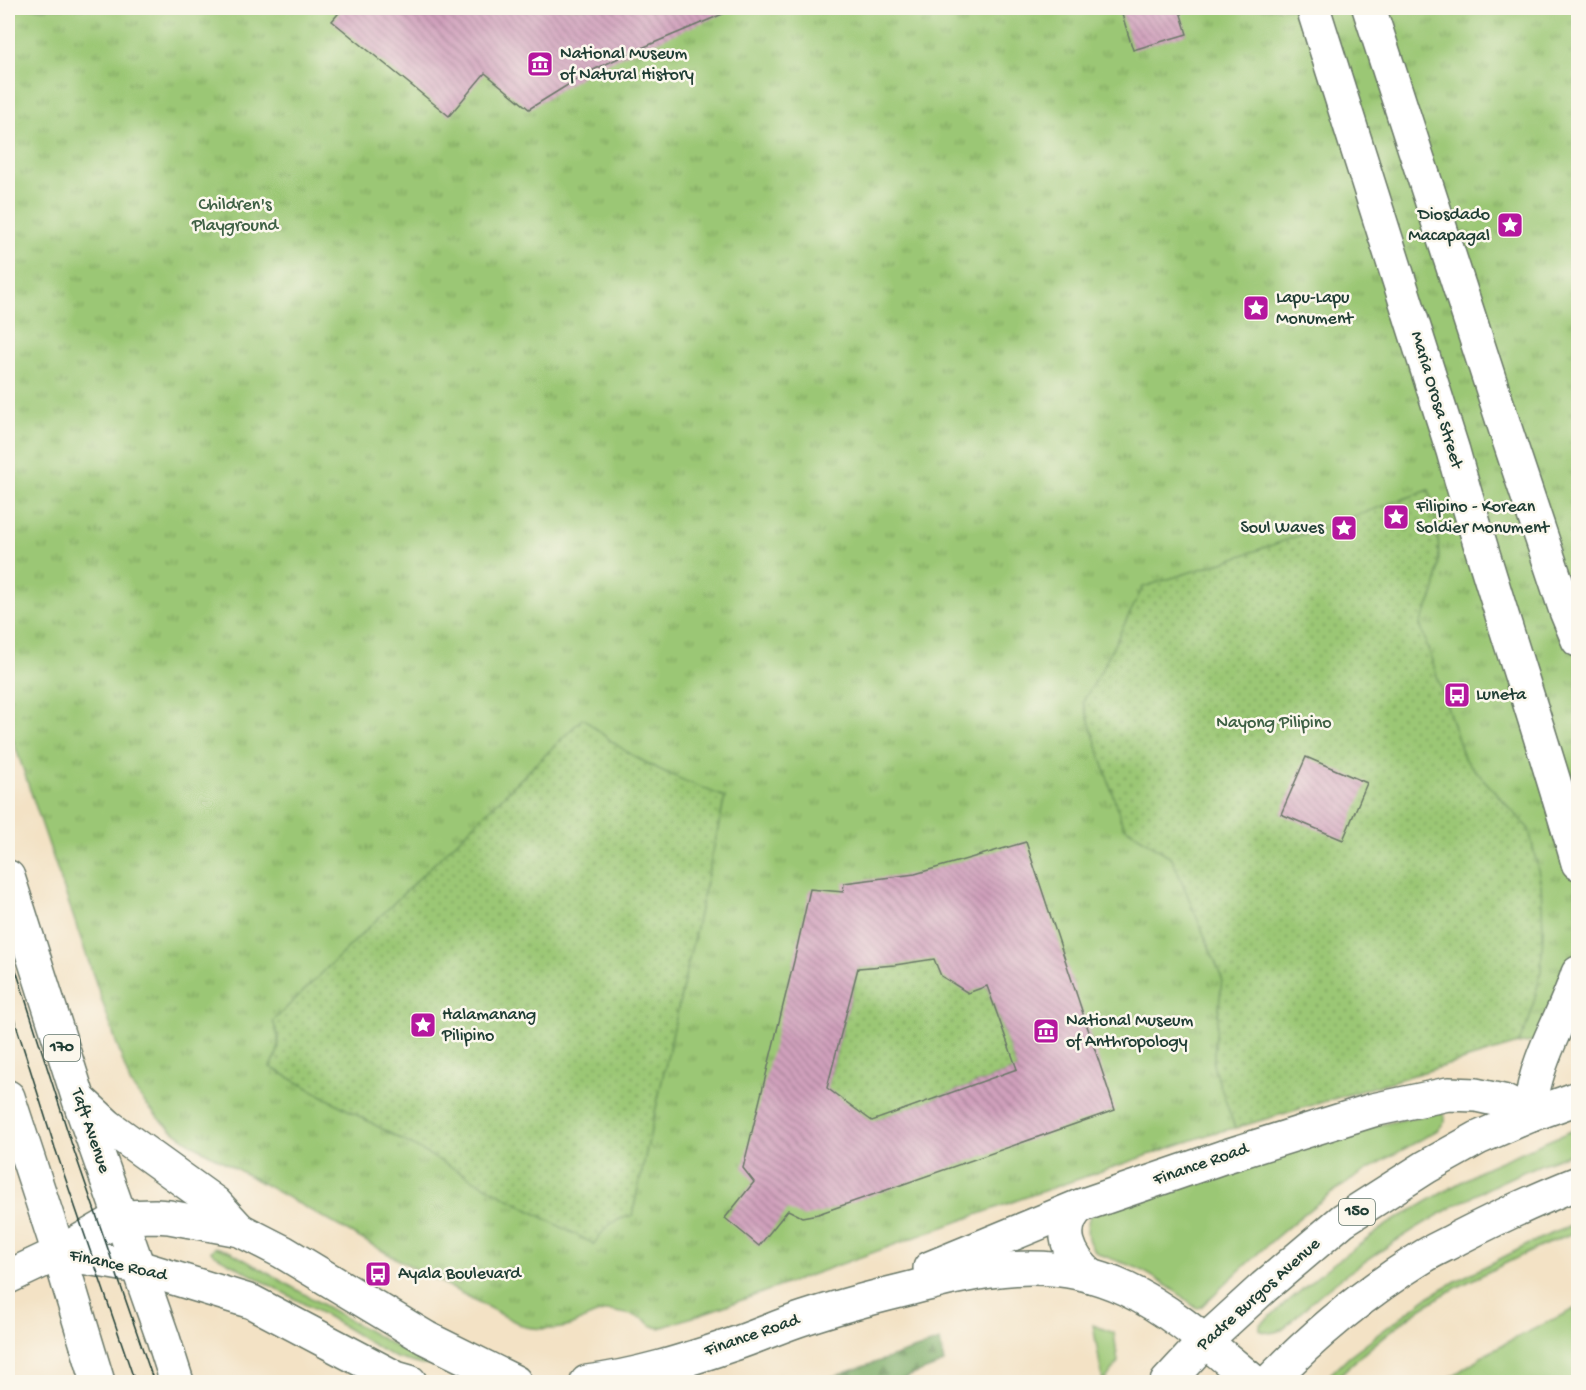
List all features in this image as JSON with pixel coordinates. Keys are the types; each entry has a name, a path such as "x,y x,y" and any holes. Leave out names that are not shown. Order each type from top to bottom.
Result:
{"main road":[{"name":"Maria Orosa Street","path":"1312,8 1453,451 1578,863"},
{"path":"1369,8 1507,434 1566,611 1578,640"},
{"name":"Taft Avenue","path":"8,878 79,1100 177,1383"},
{"path":"1531,1115 1534,1083 1567,1006 1578,973"},
{"name":"Finance Road","path":"883,1295 919,1273 1080,1206 1223,1157 1373,1110 1448,1094 1476,1095 1503,1101 1531,1115"},
{"path":"8,1098 59,1253 98,1383"},
{"name":"Padre Burgos Avenue","path":"1167,1383 1205,1341 1343,1220 1426,1167 1479,1138 1531,1115 1578,1098"},
{"path":"79,1100 108,1126 215,1203 240,1230"},
{"path":"1269,1383 1293,1357 1361,1300 1422,1257 1479,1227 1578,1183"},
{"path":"1080,1206 1068,1222 1067,1234 1074,1258 1091,1276"},
{"name":"Finance Road","path":"59,1253 121,1217 155,1216 240,1230 283,1252 426,1338 516,1383"},
{"path":"8,1277 59,1253"},
{"name":"Finance Road","path":"59,1253 138,1267 252,1302 396,1378 410,1383"},
{"name":"Finance Road","path":"586,1383 621,1378 670,1364 731,1345 803,1318 883,1295 953,1277 1003,1268 1060,1269 1091,1276 1125,1288 1150,1302 1205,1341 1254,1383"}],"green space":[{"name":"Children's Playground","path":"8,8 1578,8 1578,1035 1518,1044 1213,1133 1026,1197 660,1328 644,1319 610,1311 598,1313 560,1328 525,1327 399,1260 192,1144 158,1117 130,1083 8,725"},
{"name":"Nayong Pilipino","path":"1429,490 1437,526 1439,564 1434,593 1420,624 1464,758 1529,829 1541,884 1543,930 1541,972 1529,1021 1518,1044 1235,1128 1213,1065 1222,978 1172,858 1123,826 1083,702 1143,587 1235,558"},
{"path":"583,718 639,759 675,777 725,797 632,1216 619,1219 610,1225 594,1244 270,1067 277,1055 279,1044 273,1021"},
{"path":"933,956 968,992 987,986 1017,1069 854,1128 822,1107 858,968 895,965"},
{"path":"1440,1112 1445,1116 1445,1121 1439,1129 1370,1168 1309,1210 1201,1307 1192,1305 1144,1272 1098,1253 1089,1243 1087,1229 1090,1215 1272,1147"},
{"path":"1578,1128 1578,1151 1515,1175 1426,1222 1341,1278 1282,1329 1271,1332 1260,1330 1260,1325 1326,1269 1388,1224 1487,1167"},
{"path":"1578,1223 1578,1231 1518,1257 1433,1301 1380,1339 1332,1382 1322,1382 1349,1356 1428,1297 1541,1238"},
{"path":"215,1247 231,1252 400,1349 428,1359 428,1365 396,1358 383,1351 328,1317 215,1255 211,1251"},
{"path":"1578,1307 1578,1382 1443,1382 1492,1350"},
{"path":"1093,1325 1114,1333 1118,1362 1104,1382 1103,1382"},
{"path":"940,1341 944,1363 894,1382 817,1382"}],"building":[{"name":"National Museum of Natural History","path":"343,8 737,8 587,73 529,109 485,73 449,116 332,21"},
{"path":"1120,8 1179,8 1187,34 1133,50"},
{"path":"1306,757 1367,783 1343,840 1281,814"},
{"name":"National Museum of Anthropology","path":"1026,842 1115,1110 818,1214 802,1217 788,1210 759,1246 725,1218 754,1182 743,1168 810,889 843,892 844,883 915,874","holes":["934,959 941,976 968,993 987,986 1017,1069 872,1121 827,1088 858,968"]}],"tram line":[{"path":"8,945 71,1142 154,1382"},
{"path":"8,999 55,1148 135,1382"}],"place":[{"name":"National Museum of Natural History","path":"540,64"},
{"name":"Diosdado Macapagal","path":"1510,225"},
{"name":"Lapu-Lapu Monument","path":"1256,308"},
{"name":"Filipino - Korean Soldier Monument","path":"1396,517"},
{"name":"Soul Waves","path":"1344,528"},
{"name":"Luneta","path":"1457,695"},
{"name":"Halamanang Pilipino","path":"423,1025"},
{"name":"National Museum of Anthropology","path":"1046,1031"},
{"name":"Ayala Boulevard","path":"378,1274"}]}
